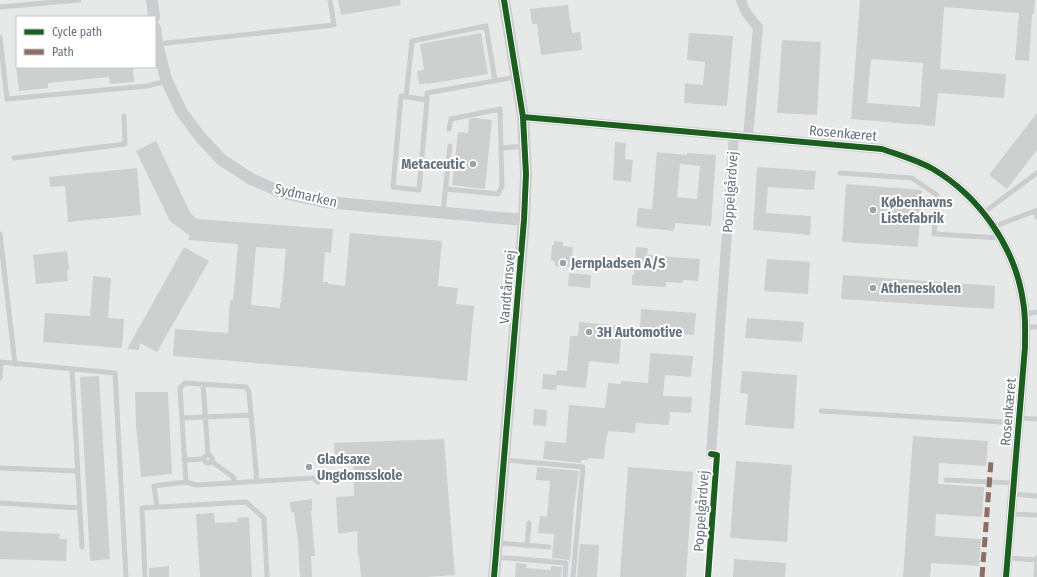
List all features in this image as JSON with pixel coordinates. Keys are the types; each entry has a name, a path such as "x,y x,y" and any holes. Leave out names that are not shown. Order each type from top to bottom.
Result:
{"street":[{"path":"152,0 154,16"},
{"name":"Vandtårnsvej","path":"494,577 524,220 526,174 523,117 504,0"},
{"path":"741,0 750,20 758,27 748,137"},
{"name":"Sydmarken","path":"156,36 167,81 181,111 201,138 222,160 250,179 283,193 325,202 524,220"},
{"name":"Rosenkæret","path":"523,117 882,148 932,169 959,187 983,212 1001,238 1019,282 1025,314 1025,347 1006,577"},
{"name":"Poppelgårdvej","path":"710,454 734,136"}],"lane":[{"path":"0,7 79,0"},
{"path":"157,44 334,25 330,0"},
{"path":"406,97 412,41 486,26 495,81"},
{"path":"0,37 8,99 147,86 167,81"},
{"path":"427,100 401,96 393,186 419,190 427,100 427,93 517,77"},
{"path":"446,189 498,194 502,186 500,109 451,119 449,128"},
{"path":"14,158 125,144 124,116"},
{"path":"443,213 450,146"},
{"path":"501,148 524,146"},
{"path":"840,173 912,178 937,195 934,234 1001,238"},
{"path":"983,212 1037,173"},
{"path":"993,227 1036,210 1037,217"},
{"path":"0,234 15,364"},
{"path":"1025,314 1037,312"},
{"path":"1026,328 1037,327"},
{"path":"0,378 0,362 116,372 126,577"},
{"path":"72,369 82,547"},
{"path":"186,482 180,388 185,383 246,387 249,392 258,481"},
{"path":"203,384 206,417 206,457 204,460 206,463 210,463 212,461 233,477 235,482"},
{"path":"821,411 1019,421 1037,419"},
{"path":"182,418 251,415"},
{"path":"184,460 206,457"},
{"path":"504,460 583,467 573,577"},
{"path":"0,468 78,471"},
{"path":"157,507 154,486 186,482 196,485 313,478 318,482"},
{"path":"946,480 1014,483"},
{"path":"1013,494 1037,496"},
{"path":"145,577 142,508 246,502 264,518 267,577"},
{"path":"0,503 80,508"},
{"path":"1012,514 1037,515"},
{"path":"527,546 529,523"},
{"path":"497,543 549,547"},
{"path":"495,557 566,563 565,577"},
{"path":"1008,558 1037,559 1036,577"}],"shaded area":[{"path":"0,0 1037,0 1037,577 0,577"}],"building":[{"path":"338,0 400,0 401,5 341,15"},
{"path":"860,0 1035,0 1034,14 1032,14 1029,61 1015,60 1019,13 944,7 940,69 1006,74 1004,98 938,93 935,126 851,119","holes":["871,59 923,63 920,107 867,103"]},
{"path":"568,5 572,33 580,32 582,50 541,55 537,24 532,24 530,9"},
{"path":"481,33 488,74 419,84 417,71 424,70 420,44"},
{"path":"689,33 733,36 727,106 684,103 685,83 703,85 705,62 687,60"},
{"path":"782,40 821,42 817,115 777,113"},
{"path":"16,68 133,68 134,82 110,84 109,77 48,83 48,88 19,91"},
{"path":"1037,113 1037,150 1007,189 989,175"},
{"path":"475,118 492,120 485,189 452,185 458,132 468,133 469,119"},
{"path":"156,141 191,214 197,219 333,229 331,253 325,252 323,282 328,282 328,284 345,286 350,233 442,241 438,286 458,288 456,304 474,306 467,381 173,356 175,329 228,333 230,300 233,301 238,244 188,240 190,236 170,221 136,151","holes":["256,247 286,249 280,308 251,305"]},
{"path":"615,142 626,143 625,159 633,160 631,182 613,180"},
{"path":"657,152 687,155 687,153 716,155 711,226 675,223 674,231 636,227 638,208 652,209","holes":["680,164 700,166 697,199 677,197"]},
{"path":"757,167 816,171 814,190 768,187 766,213 811,216 810,235 753,230"},
{"path":"137,168 141,215 68,222 65,186 50,187 49,177"},
{"path":"846,184 922,190 918,247 842,242"},
{"path":"554,241 563,242 563,246 573,247 571,267 555,266 555,261 551,261 552,245 554,245"},
{"path":"184,247 209,261 157,352 140,343 139,350 127,349"},
{"path":"636,247 648,248 647,255 700,259 698,281 683,280 683,283 666,282 666,287 632,285"},
{"path":"67,251 69,270 67,271 68,281 36,284 33,255"},
{"path":"767,259 810,262 808,294 764,291"},
{"path":"569,273 591,275 590,288 568,286"},
{"path":"843,275 995,286 994,309 841,299"},
{"path":"93,276 111,278 108,318 124,319 122,348 43,342 45,313 90,316"},
{"path":"641,309 696,313 694,335 640,331"},
{"path":"747,318 804,322 802,342 745,338"},
{"path":"579,322 622,326 619,364 589,361 586,388 557,385 556,390 542,389 543,374 556,375 557,370 567,371 570,336 578,336"},
{"path":"650,353 693,356 691,377 665,375 663,396 692,397 691,413 670,412 669,425 636,423 635,433 608,431 604,459 588,458 588,460 581,460 581,463 543,459 545,441 566,443 569,405 605,408 608,383 621,384 621,381 648,383"},
{"path":"742,371 797,375 794,429 745,425 748,394 740,393"},
{"path":"99,376 110,559 90,561 80,377"},
{"path":"135,392 168,392 172,474 141,477 136,425"},
{"path":"534,409 547,410 546,426 533,425"},
{"path":"913,436 988,441 986,466 939,463 938,484 984,487 982,517 936,514 935,536 981,539 979,566 931,563 930,577 903,577"},
{"path":"444,439 455,575 426,577 361,577 358,557 357,531 338,534 336,497 354,496 353,458 335,459 334,443"},
{"path":"736,461 792,465 787,542 730,538"},
{"path":"537,467 579,471 574,507 570,563 569,560 552,558 554,534 538,533 540,516 547,517 550,481 536,480"},
{"path":"628,467 693,472 686,577 620,577"},
{"path":"312,499 311,511 315,556 311,556 312,577 300,577 298,541 294,512 291,513 290,502"},
{"path":"214,513 215,523 238,522 237,518 249,517 252,577 200,577 196,514"},
{"path":"0,531 60,534 59,539 67,539 66,561 0,559"},
{"path":"580,544 599,545 597,577 577,577"},
{"path":"734,559 786,563 785,577 733,577"},
{"path":"516,563 527,564 526,568 551,570 551,566 562,567 561,577 515,577"},
{"path":"169,566 169,577 149,577 149,568"}],"marked path":[{"path":"982,577 991,461"}],"cycle path":[{"path":"494,577 524,220 526,174 523,117 504,0"},
{"path":"523,117 882,149 914,160 933,169 950,180 966,194 993,225 1003,243 1019,281 1025,313 1025,347 1006,577"},
{"path":"708,577 717,455 711,454"}],"place":[{"name":"Metaceutic","path":"473,164"},
{"name":"Københavns Listefabrik","path":"873,210"},
{"name":"Jernpladsen A/S","path":"563,263"},
{"name":"Atheneskolen","path":"873,288"},
{"name":"3H Automotive","path":"589,332"},
{"name":"Gladsaxe Ungdomsskole","path":"309,467"}]}
